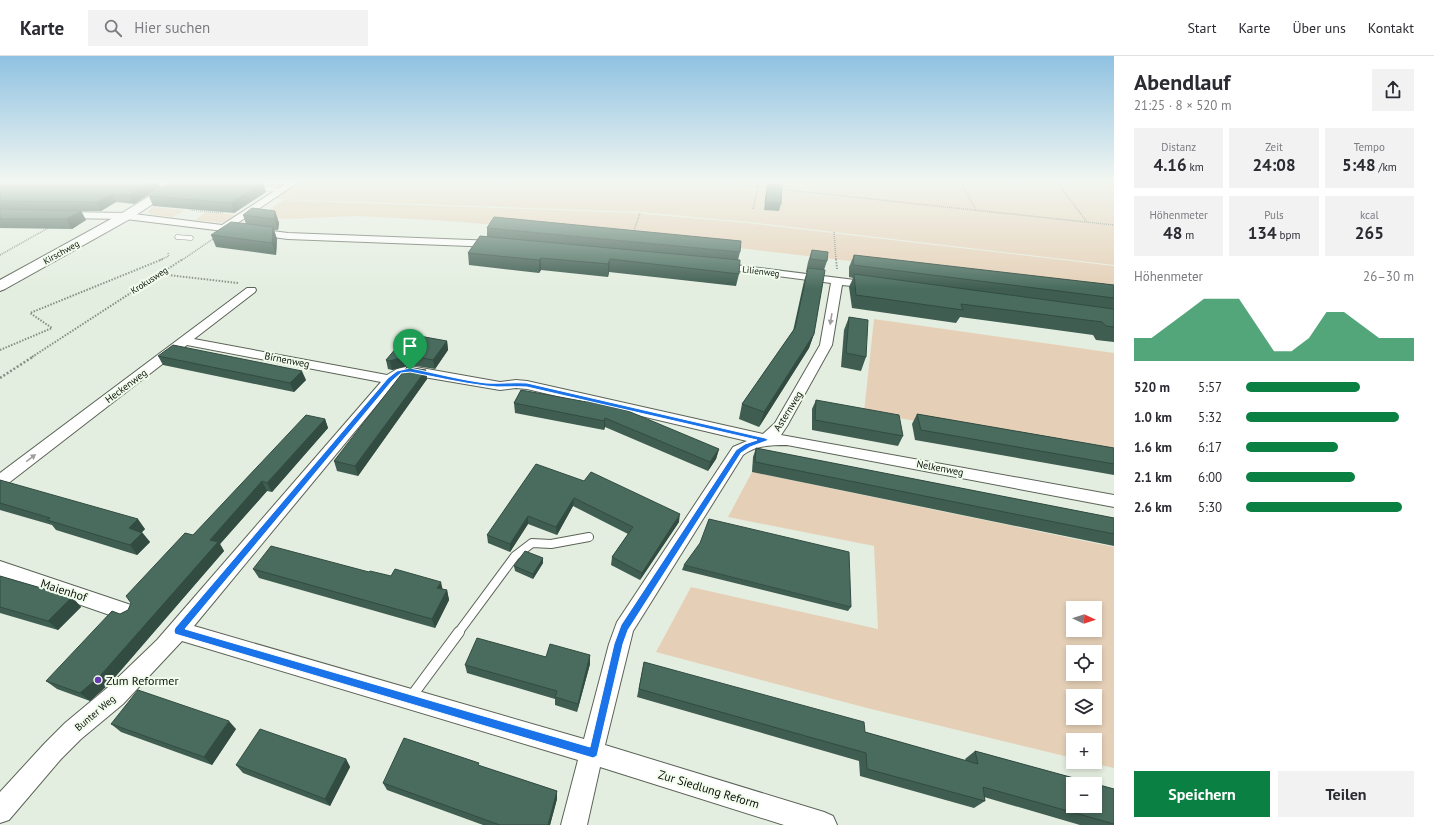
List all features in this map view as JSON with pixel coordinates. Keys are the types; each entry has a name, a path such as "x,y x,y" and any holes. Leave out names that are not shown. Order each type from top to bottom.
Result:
{"main road":[{"name":"Kirschweg","path":"0,286 124,217"}],"street":[{"path":"133,217 288,236 507,245"},
{"path":"224,228 242,217"},
{"name":"Lilienweg","path":"712,266 884,287"},
{"name":"Asternweg","path":"574,825 624,628 738,451 748,445 765,440 780,426 822,354 828,336 837,281"},
{"name":"Heckenweg","path":"0,481 251,290"},
{"name":"Birnenweg","path":"184,341 390,380"},
{"name":"Bunter Weg","path":"0,812 53,751 133,679 178,631 390,380 399,372 408,370 500,386 522,384 765,440"},
{"name":"Nelkenweg","path":"765,440 787,440 1114,501"},
{"name":"Maienhof","path":"0,569 127,612"},
{"name":"Zur Siedlung Reform","path":"178,631 593,753 824,825"}],"lane":[{"path":"177,237 191,238"},
{"path":"410,699 515,556 532,543 551,544 589,537"}],"path":[{"path":"631,239 639,217"},
{"path":"1030,217 1114,226"},
{"path":"1082,217 1087,223"},
{"name":"Krokusweg","path":"0,378 224,231 224,228"},
{"path":"834,232 838,276 837,281"},
{"path":"0,350 52,328 30,313 169,256 168,253"},
{"path":"158,274 255,285 251,290"}],"shaded area":[{"path":"199,217 234,217 224,223 195,220"},
{"path":"267,217 336,217 285,219"},
{"path":"374,217 678,217 748,223 1114,266 1114,292 637,236 434,220"},
{"path":"694,217 1114,217 1114,265 749,222"},
{"path":"874,319 1114,353 1114,456 864,412"},
{"path":"752,472 1114,547 1114,768 1102,765 1102,733 1066,733 1066,756 867,708 656,652 691,587 878,629 874,546 728,517"}],"building":[{"path":"0,217 70,217 66,219 0,219"},
{"path":"258,217 274,217 274,219"},
{"path":"494,217 741,241 740,252 487,228"},
{"path":"231,222 273,227 272,243 211,235"},
{"path":"480,236 740,260 739,274 610,259 608,264 541,258 539,260 468,253"},
{"path":"812,250 828,252 827,261 810,259"},
{"path":"854,255 1114,285 1114,298 853,265"},
{"path":"808,268 825,270 814,334 764,412 742,404 795,328"},
{"path":"854,274 1114,309 1114,327 1106,326 1102,322 961,304 963,310 856,295"},
{"path":"849,317 868,320 866,357 846,353"},
{"path":"408,334 447,341 433,360 408,355 390,361 386,360"},
{"path":"173,345 302,371 290,383 158,356"},
{"path":"407,367 426,370 355,466 334,461"},
{"path":"521,390 588,401 628,411 719,449 710,462 605,418 604,421 514,403"},
{"path":"816,400 899,415 903,436 815,420"},
{"path":"917,414 1114,448 1114,464 921,430"},
{"path":"306,415 325,419 267,483 262,481 210,540 218,542 100,676 80,693 46,681 112,611 120,614 128,610 131,603 126,596 185,533 193,535"},
{"path":"756,448 1114,518 1114,534 755,462"},
{"path":"536,464 584,481 591,472 680,514 642,573 612,557 633,527 574,498 556,527 528,516 510,544 487,535"},
{"path":"0,480 138,519 129,528 142,533 130,545 47,520 50,518 0,503"},
{"path":"709,519 849,552 851,607 684,565 700,543"},
{"path":"271,546 369,572 391,576 395,569 441,582 437,588 447,590 432,619 253,569"},
{"path":"525,551 543,558 533,574 514,566"},
{"path":"0,576 72,597 48,621 0,607"},
{"path":"477,638 546,657 550,644 590,655 578,704 555,697 557,691 465,665"},
{"path":"644,662 864,722 865,732 978,764 975,751 1070,777 1066,777 1066,810 983,787 985,801 867,769 866,753 639,689"},
{"path":"138,690 229,721 204,757 111,724"},
{"path":"260,729 346,759 325,799 236,765"},
{"path":"404,738 479,763 478,765 557,791 548,825 500,825 383,783"},
{"path":"1102,786 1114,789 1114,824 1075,813 1102,813"}],"place":[{"name":"Zum Reformer","path":"98,680"}],"route":[{"path":"410,370 484,384 500,386 516,384 527,385 765,440 748,445 738,451 624,628 593,753 178,631 394,375 399,372 410,370"}]}
